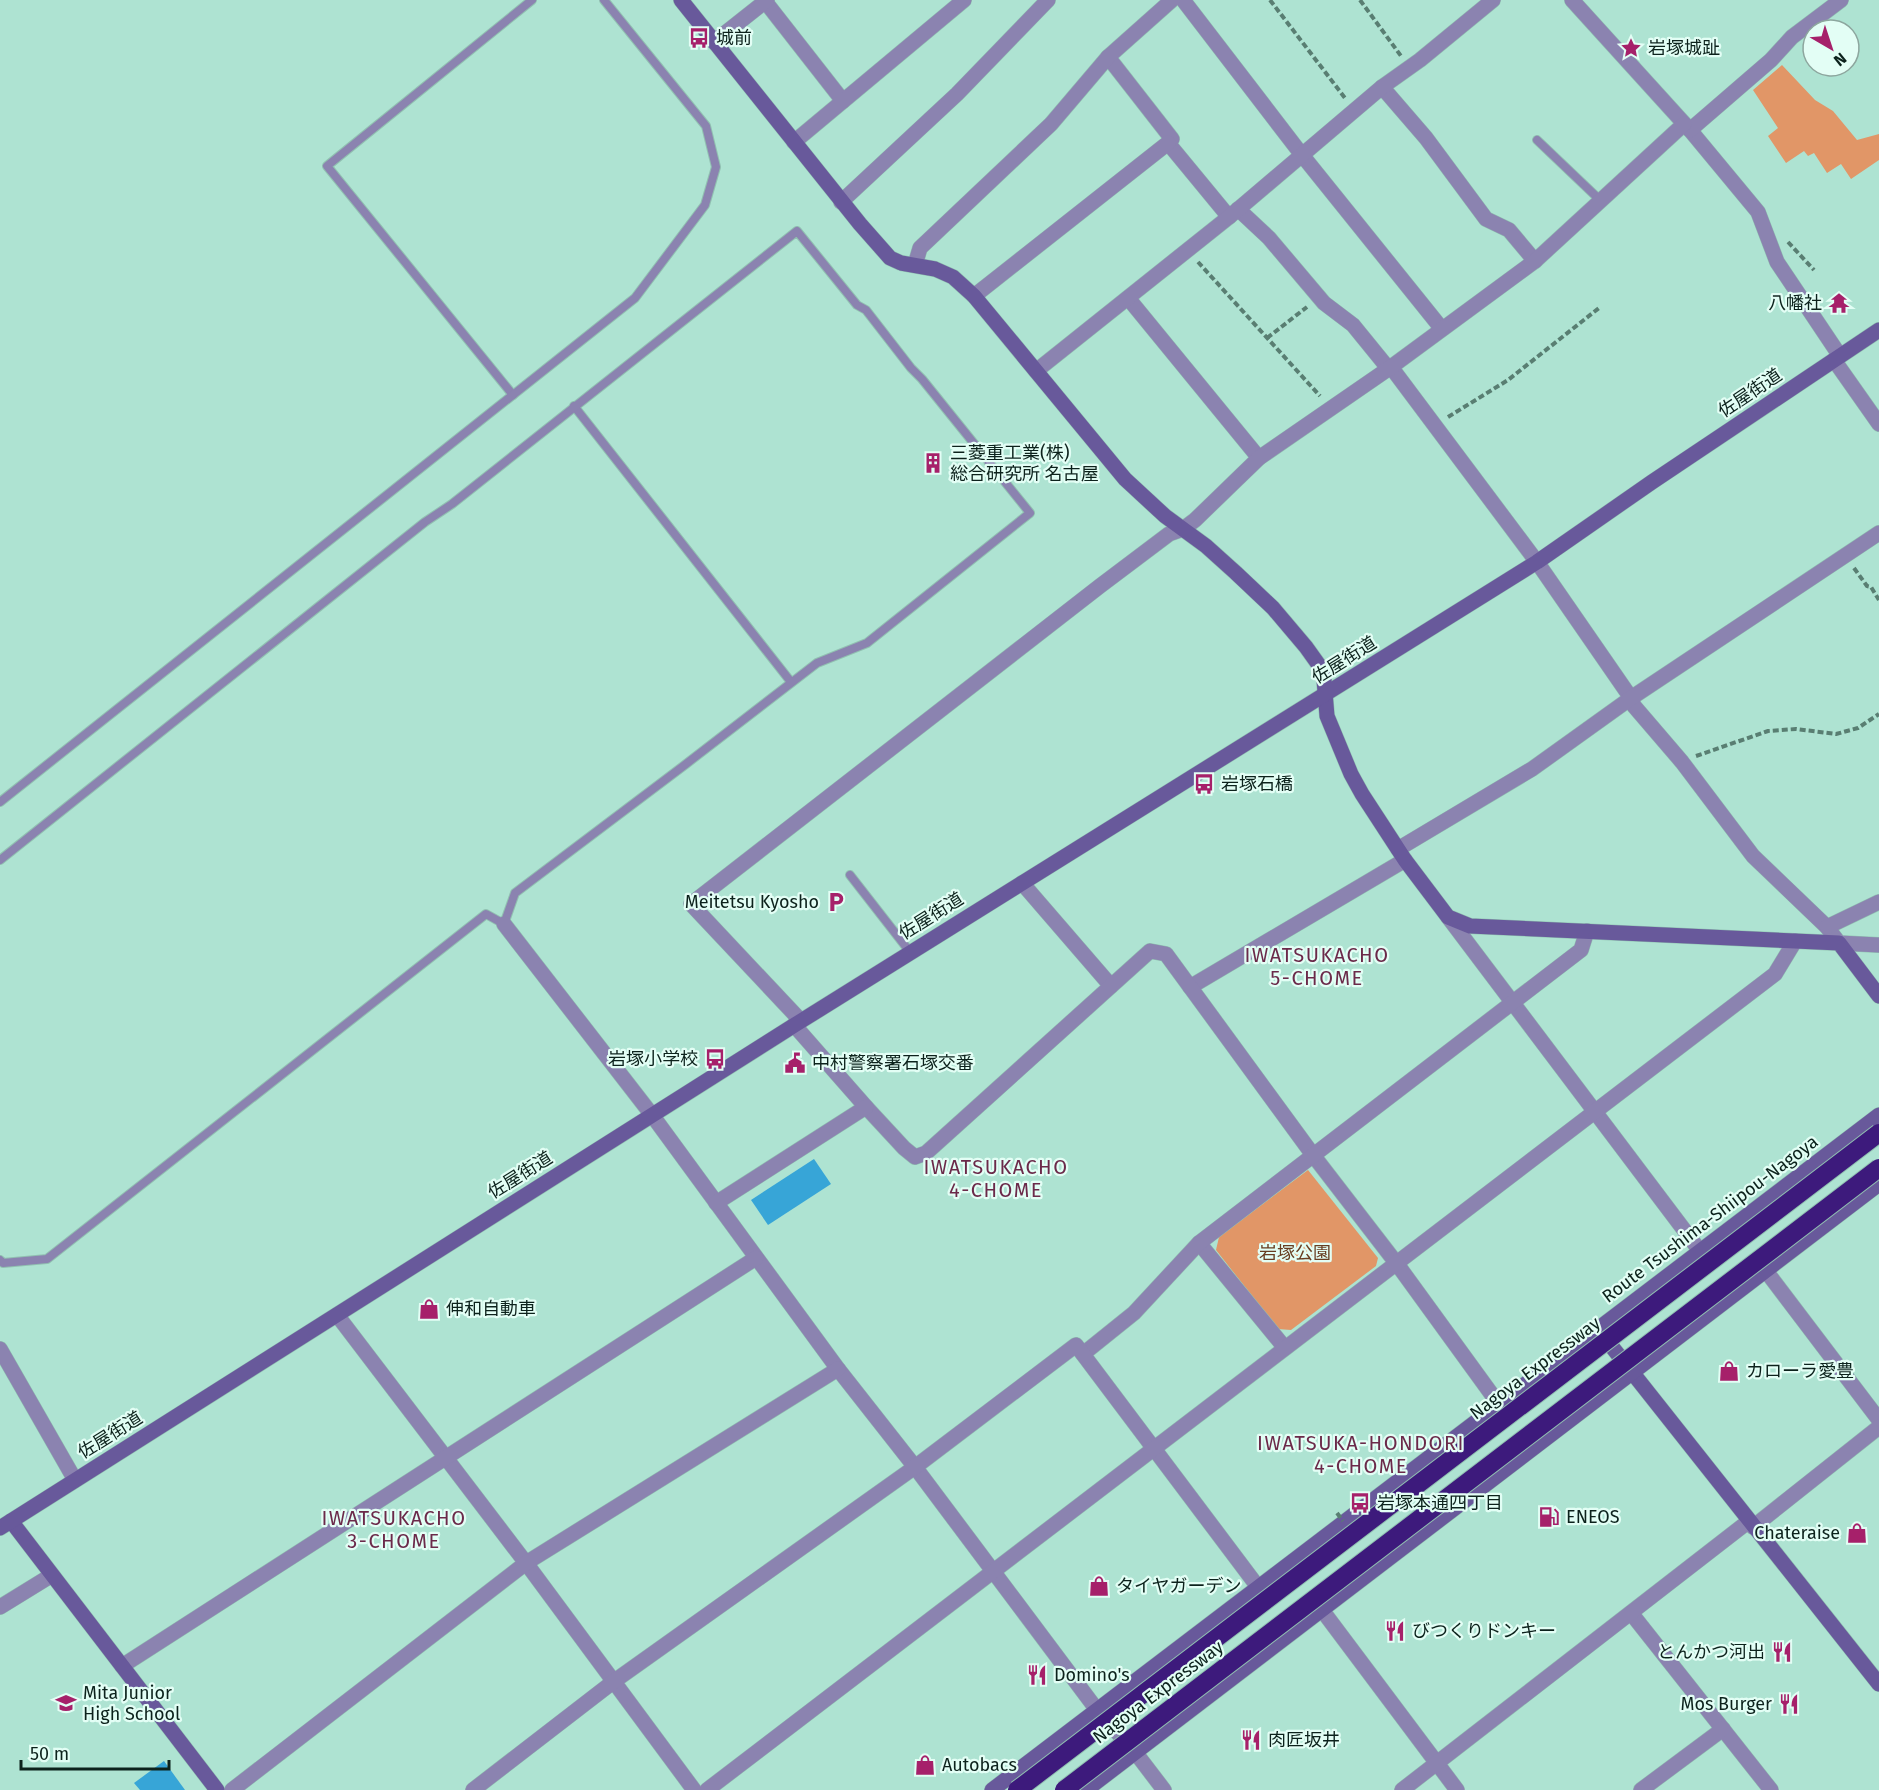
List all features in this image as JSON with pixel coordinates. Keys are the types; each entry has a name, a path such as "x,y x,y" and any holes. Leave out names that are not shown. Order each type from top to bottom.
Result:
{"highway":[{"name":"Nagoya Expressway","path":"1017,1790 1879,1133"},
{"name":"Nagoya Expressway","path":"1064,1790 1879,1168"}],"street":[{"path":"681,0 842,202 890,258 934,269 953,277 974,296 1125,479 1165,516 1206,546 1273,608 1321,668 1327,716 1351,774 1402,854 1700,1251"},
{"path":"794,142 964,0"},
{"path":"842,202 957,94 1048,0"},
{"path":"915,266 920,248 1051,124 1108,57 1172,0"},
{"path":"1183,0 1302,155 1442,330"},
{"path":"1036,371 1234,213 1382,87 1420,60 1493,0"},
{"path":"1572,0 1687,127 1758,212 1777,262 1879,424"},
{"path":"1498,1403 1166,954 1150,951 926,1153 915,1157 866,1107 797,1023 691,904 1100,586 1169,534 1183,529 1195,520 1259,458 1389,368 1535,261 1600,201 1771,60 1792,37 1840,0"},
{"path":"714,42 765,1 843,101"},
{"path":"974,296 1172,139 1108,57"},
{"path":"1382,87 1426,138 1486,219 1509,230 1535,261"},
{"path":"1168,143 1234,213 1269,238 1319,297 1353,325 1389,368 1537,562 1631,698 1634,706 1682,762 1753,856 1827,927 1879,996"},
{"path":"1128,298 1259,458"},
{"name":"佐屋街道","path":"5,1525 797,1023 1537,562 1879,330"},
{"path":"1190,987 1532,769 1631,698 1879,533"},
{"path":"1022,883 1111,986"},
{"path":"1827,927 1879,902"},
{"path":"1448,917 1470,926 1879,945"},
{"path":"504,924 652,1115 838,1369 915,1467 1097,1710 1135,1752 1164,1790"},
{"path":"1083,1354 1134,1313 1198,1243 1581,950 1587,931"},
{"path":"707,1790 1775,974 1795,941"},
{"path":"716,1203 866,1107"},
{"name":"Route Tsushima-Shiipou-Nagoya","path":"992,1790 1879,1115"},
{"path":"1086,1790 1879,1184"},
{"path":"1198,1243 1285,1348"},
{"path":"122,1666 756,1258"},
{"path":"1766,1271 1879,1420"},
{"path":"337,1315 526,1563 694,1790"},
{"path":"1597,1328 1879,1684"},
{"path":"472,1790 613,1682 915,1467 1076,1345 1258,1587"},
{"path":"0,1349 75,1480"},
{"path":"232,1790 526,1563 838,1369"},
{"path":"1402,1790 1631,1613 1879,1427"},
{"path":"5,1525 52,1575 217,1790"},
{"path":"0,1607 52,1575"},
{"path":"1322,1610 1457,1790"},
{"path":"1631,1613 1771,1790"},
{"path":"1641,1790 1723,1729"}],"lane":[{"path":"513,395 327,166 532,0"},
{"path":"0,802 635,298 705,205 716,167 706,126 604,0"},
{"path":"1537,140 1600,201"},
{"path":"0,860 425,522 452,504 797,231 857,305 866,310 1030,513 867,643 817,663 791,682 515,893 504,924 486,914 47,1259 3,1263 0,1260"},
{"path":"574,406 791,682"},
{"path":"850,875 910,952"}],"path":[{"path":"1270,0 1355,110"},
{"path":"1360,0 1409,66"},
{"path":"1188,250 1331,408"},
{"path":"1268,338 1319,297"},
{"path":"1434,425 1508,380 1599,308"},
{"path":"1845,556 1867,586 1871,586 1879,600"},
{"path":"1682,762 1768,731 1796,729 1836,734 1858,728 1879,714"}],"green space":[{"path":"1782,65 1815,100 1833,111 1857,140 1879,134 1879,160 1851,179 1841,164 1827,173 1814,153 1808,156 1804,151 1786,163 1768,136 1778,128 1753,90"},
{"name":"岩塚公園","path":"1308,1170 1378,1258 1376,1266 1291,1330 1278,1329 1216,1250 1219,1237"}],"water":[{"path":"814,1159 831,1184 768,1225 751,1200"},
{"path":"164,1761 185,1790 140,1790 134,1783"}],"place":[{"name":"城前","path":"699,38"},
{"name":"岩塚城趾","path":"1631,48"},
{"name":"八幡社","path":"1839,303"},
{"name":"三菱重工業(株) 総合研究所 名古屋","path":"933,463"},
{"name":"岩塚石橋","path":"1204,784"},
{"name":"Meitetsu Kyosho","path":"836,902"},
{"name":"岩塚小学校","path":"715,1059"},
{"name":"中村警察署石塚交番","path":"795,1063"},
{"name":"伸和自動車","path":"429,1309"},
{"name":"カローラ愛豊","path":"1729,1371"},
{"name":"岩塚本通四丁目","path":"1360,1503"},
{"name":"ENEOS","path":"1549,1517"},
{"name":"Chateraise","path":"1857,1533"},
{"name":"タイヤガーデン","path":"1099,1586"},
{"name":"びつくりドンキー","path":"1395,1631"},
{"name":"とんかつ河出","path":"1782,1652"},
{"name":"Domino's","path":"1037,1675"},
{"name":"Mita Junior High School","path":"66,1703"},
{"name":"Mos Burger","path":"1789,1704"},
{"name":"肉匠坂井","path":"1251,1740"},
{"name":"Autobacs","path":"925,1765"}],"district":[{"name":"IWATSUKACHO 5-CHOME","path":"1317,966"},
{"name":"IWATSUKACHO 4-CHOME","path":"996,1178"},
{"name":"IWATSUKA-HONDORI 4-CHOME","path":"1361,1454"},
{"name":"IWATSUKACHO 3-CHOME","path":"394,1530"}]}
